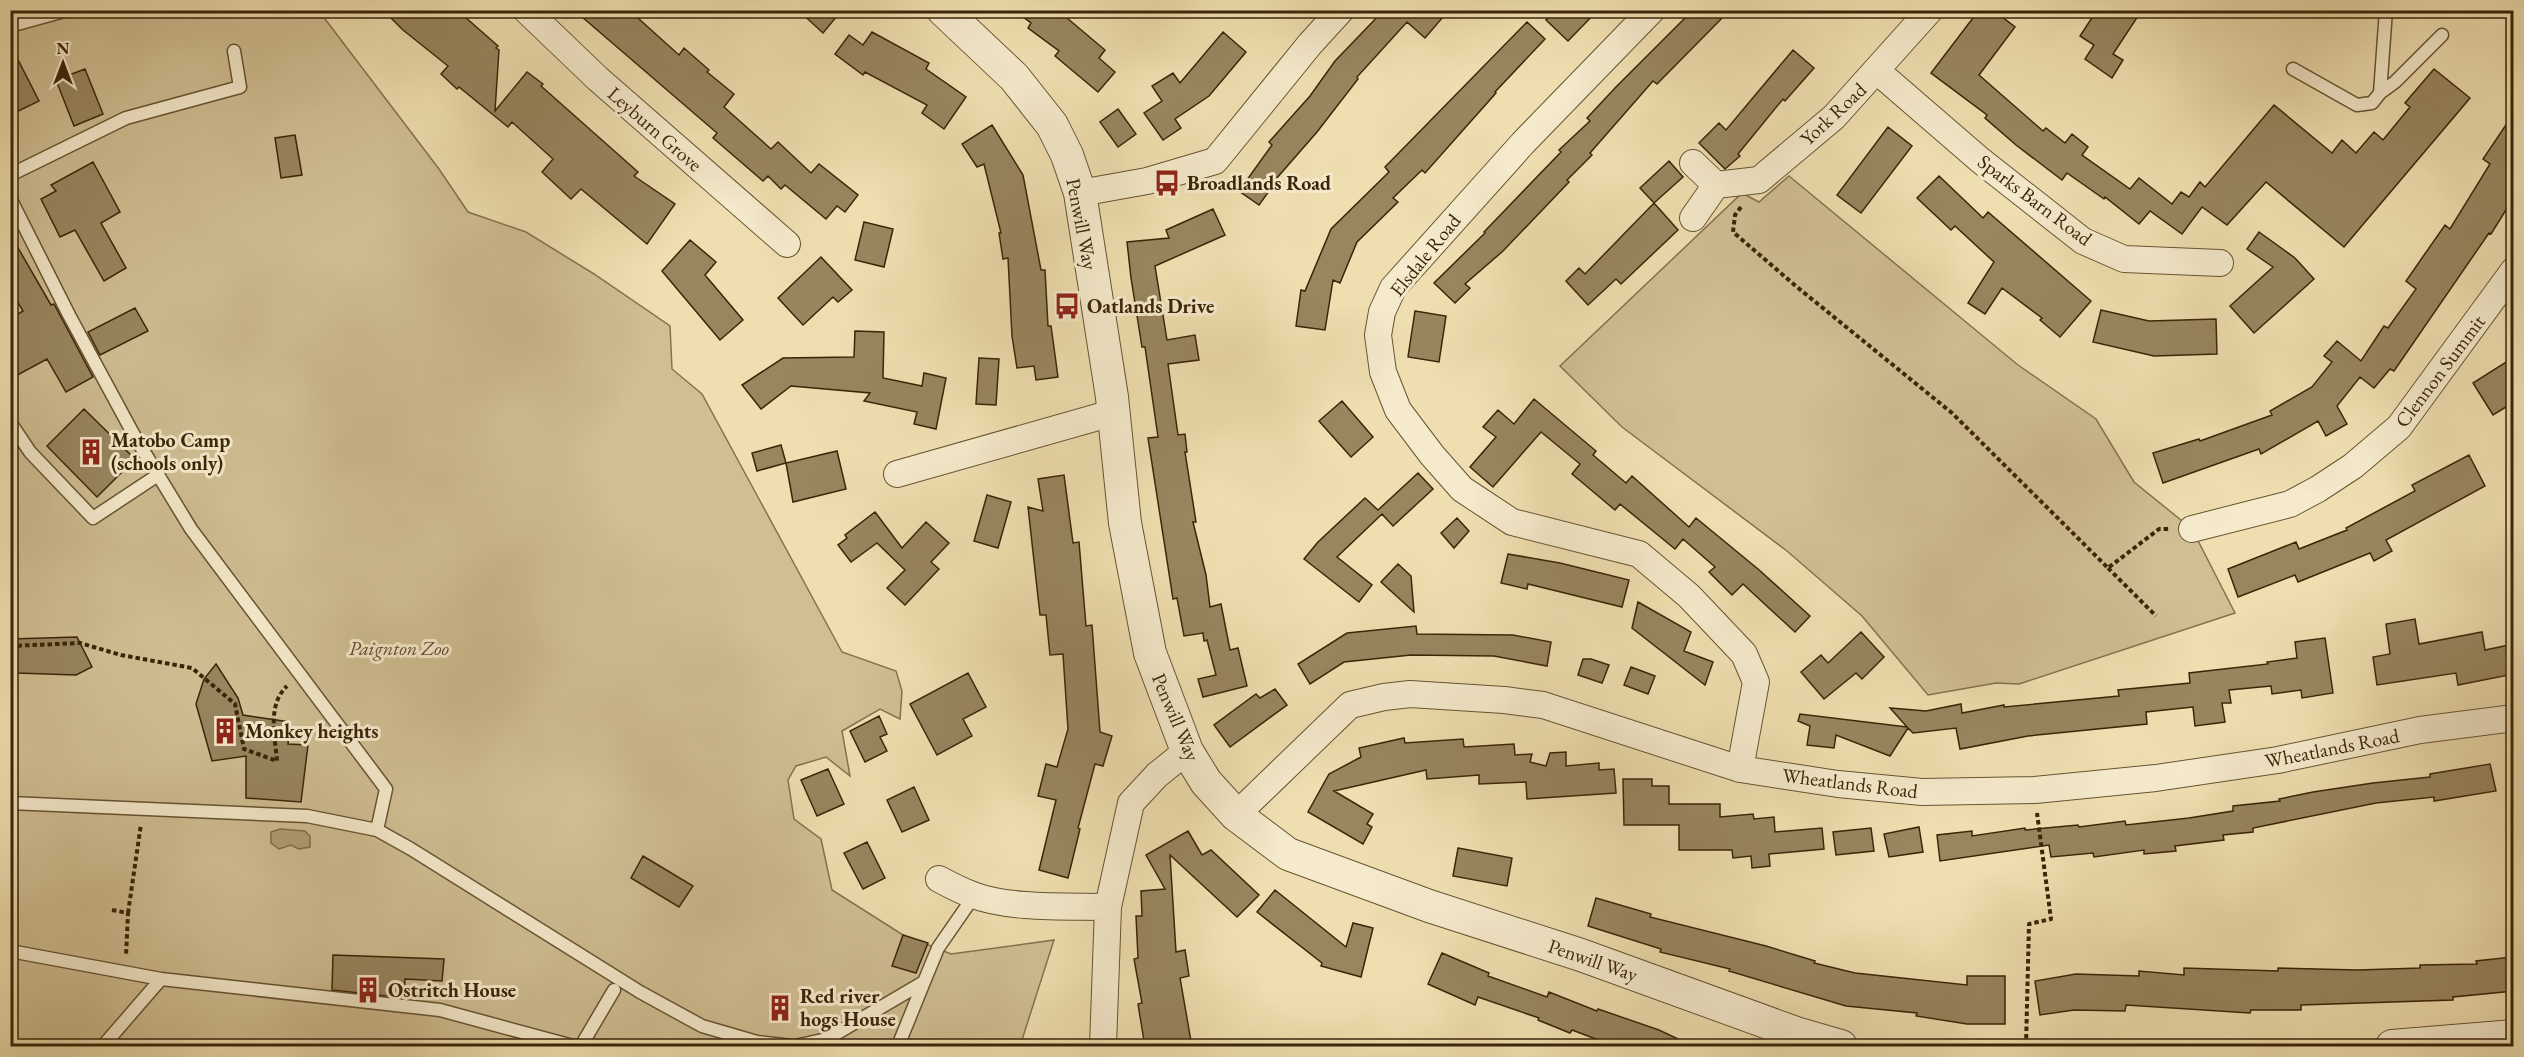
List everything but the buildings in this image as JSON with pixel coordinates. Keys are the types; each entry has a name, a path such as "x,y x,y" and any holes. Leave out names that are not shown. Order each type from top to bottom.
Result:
{"street":[{"name":"Leyburn Grove","path":"526,10 597,78 787,244"},
{"name":"Penwill Way","path":"943,10 1014,77 1052,125 1067,155 1080,193 1112,397 1125,523 1150,653 1187,751 1206,782 1236,815 1288,854 1429,906 1581,955 1796,1033 1841,1047"},
{"path":"1080,193 1147,181 1215,161 1310,44 1341,10"},
{"name":"Elsdale Road","path":"1652,10 1523,143 1393,288 1382,312 1378,334 1383,372 1398,410 1432,455 1462,489 1512,522 1639,554 1689,596 1744,654 1756,681 1740,769"},
{"name":"York Road","path":"1759,180 1834,117 1930,10"},
{"name":"Sparks Barn Road","path":"1877,71 1980,160 2083,241 2124,259 2220,263"},
{"path":"1693,163 1716,185"},
{"path":"1693,218 1716,185 1759,180"},
{"name":"Clennon Summit","path":"2192,529 2290,504 2353,466 2399,427 2511,280"},
{"path":"897,474 1112,413"},
{"name":"Wheatlands Road","path":"1236,815 1350,705 1410,694 1543,705 1740,769 1838,784 1922,792 2035,790 2178,775 2278,760 2420,730 2514,718"},
{"path":"1103,1047 1108,907 1131,803 1157,775 1187,751"},
{"path":"939,879 974,896 1039,905 1108,907"},
{"path":"2392,1047 2514,1036"}],"lane":[{"path":"10,26 68,10"},
{"path":"2379,93 2386,10"},
{"path":"2293,69 2357,105 2372,103 2379,93 2395,82 2442,35"},
{"path":"10,176 126,118 240,87 234,51"},
{"path":"10,198 69,315 158,475 191,529 386,789 377,830"},
{"path":"10,422 30,452 93,518 158,475"},
{"path":"10,803 307,816 377,830 640,992 702,1026 757,1042 794,1047 827,1039 924,982"},
{"path":"898,1047 938,948 974,896"},
{"path":"10,951 160,979 440,1010 573,1047"},
{"path":"103,1047 160,979"},
{"path":"581,1047 614,990"},
{"path":"827,1039 840,1047"}],"path":[{"path":"1759,180 1735,215 1733,232 1952,413 2156,616"},
{"path":"2108,568 2159,529 2192,529"},
{"path":"10,646 80,643 122,655 192,668 235,704 244,749 277,761 273,719 278,695 299,675"},
{"path":"2026,1047 2029,924 2051,919 2035,790"},
{"path":"125,972 128,913 143,809"},
{"path":"112,910 128,913"}],"green space":[{"name":"Paignton Zoo","path":"11,11 319,11 439,169 468,212 526,232 594,274 670,326 672,369 702,394 842,652 896,671 902,691 900,719 880,709 842,731 850,776 826,757 796,766 788,780 794,819 821,839 832,890 903,935 951,954 1054,940 1020,1046 11,1046"},
{"path":"1789,176 2018,365 2096,419 2134,482 2192,529 2235,613 2019,684 1996,683 1928,695 1862,616 1787,551 1622,427 1560,366 1742,193 1759,202"}],"shaded area":[{"path":"280,829 305,831 310,836 310,847 299,849 291,845 279,849 271,843 271,832"}],"place":[{"name":"Broadlands Road","path":"1167,183"},
{"name":"Oatlands Drive","path":"1067,306"},
{"name":"Matobo Camp (schools only)","path":"91,452"},
{"name":"Monkey heights","path":"225,731"},
{"name":"Ostritch House","path":"368,990"},
{"name":"Red river hogs House","path":"780,1008"}]}
